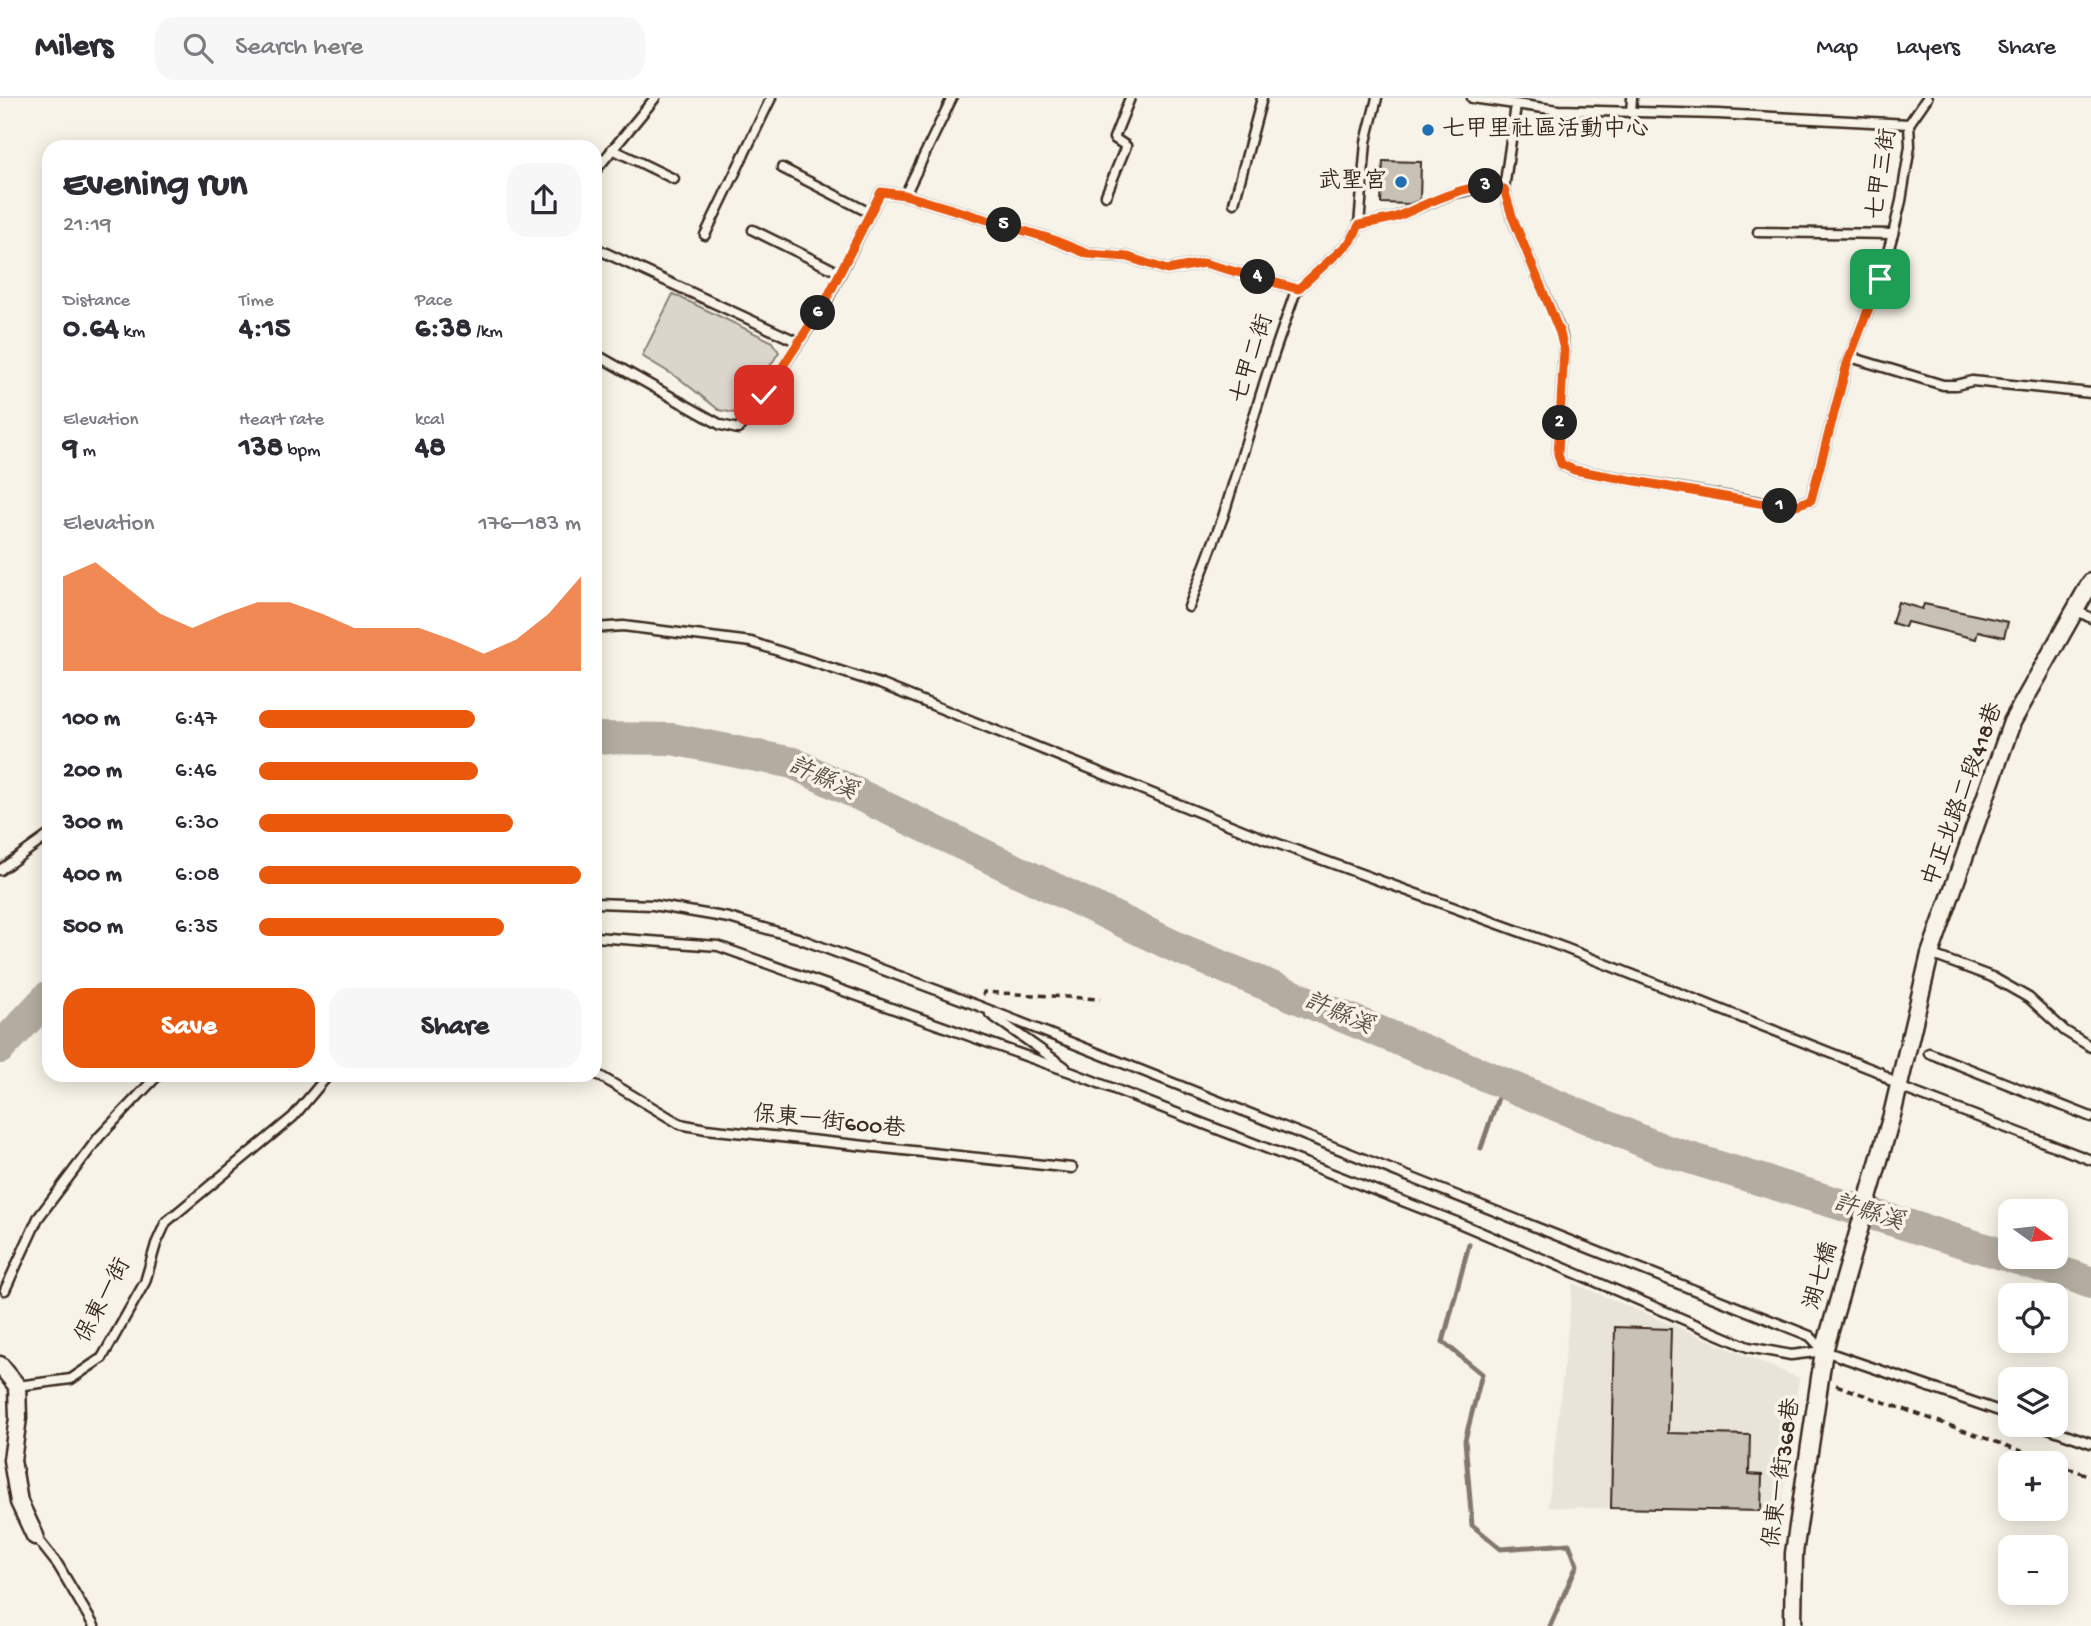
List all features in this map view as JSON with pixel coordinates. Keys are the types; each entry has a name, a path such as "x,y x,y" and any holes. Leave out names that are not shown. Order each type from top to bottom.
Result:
{"street":[{"name":"中正北路二段418巷","path":"1930,954 2012,722 2091,582"},
{"path":"1899,1087 1930,954"},
{"name":"湖七橋","path":"1830,1328 1899,1087"},
{"name":"保東一街368巷","path":"1793,1626 1794,1553 1830,1328"},
{"path":"0,1365 18,1386 18,1418 12,1460 19,1502 36,1536"}],"lane":[{"path":"602,162 655,98"},
{"path":"705,235 771,98"},
{"path":"905,195 953,98"},
{"path":"1106,195 1126,146 1115,138 1130,98"},
{"path":"1234,203 1262,98"},
{"path":"1377,98 1366,142 1359,225 1393,218 1451,194 1493,185 1504,189 1516,105"},
{"path":"1472,98 1558,110 1718,114 1909,124"},
{"path":"1631,113 1632,98"},
{"name":"七甲三街","path":"1504,189 1512,216 1560,333 1564,350 1558,454 1561,464 1574,470 1787,508 1811,500 1850,357 1880,279 1893,234 1910,146 1909,124 1927,98"},
{"path":"612,149 674,178"},
{"path":"782,168 870,213"},
{"path":"602,358 721,425 738,429 764,395 825,302 881,192 905,195 1051,239 1088,254 1128,257 1167,270 1204,263 1298,289"},
{"name":"七甲二街","path":"1189,607 1223,517 1268,371 1298,289 1351,241 1359,225"},
{"path":"753,230 840,273"},
{"path":"1758,232 1893,234"},
{"path":"602,251 798,342"},
{"path":"1850,357 1943,385 1972,382 2091,393"},
{"path":"2075,610 2091,618"},
{"path":"602,628 623,626 751,642 880,684 1265,839 1565,948 1879,1072 1899,1087 2091,1160"},
{"path":"0,870 42,840"},
{"path":"602,903 653,905 729,918 798,938 979,1006 1700,1291 1810,1336 1825,1351"},
{"path":"602,938 718,946 1073,1073 1459,1223 1748,1347 1791,1355 1825,1351 1998,1411"},
{"path":"1930,954 1992,977 2029,998 2065,1031 2091,1047"},
{"path":"979,1006 1073,1073"},
{"path":"1929,1053 2091,1117"},
{"name":"保東一街600巷","path":"602,1077 680,1124 1072,1168"},
{"path":"5,1290 38,1217 99,1137 151,1082"},
{"name":"保東一街","path":"18,1386 71,1379 102,1358 145,1282 156,1244 166,1222 293,1116 322,1082"},
{"path":"2068,1435 2091,1443"},
{"path":"36,1536 58,1564 94,1626"}],"path":[{"path":"979,1006 984,992 1100,999"},
{"path":"1833,1384 2021,1451"},
{"path":"2068,1468 2091,1476"}],"shaded area":[{"path":"673,294 771,341 779,352 743,409 734,413 719,410 680,379 642,356"},
{"path":"1573,1283 1799,1378 1781,1512 1548,1507"}],"building":[{"name":"武聖宮","path":"1383,161 1421,162 1420,200 1410,204 1381,203"},
{"path":"1898,602 1922,609 1924,604 2008,622 2004,637 1978,631 1976,639 1907,622 1905,627 1892,623"},
{"path":"1615,1327 1671,1329 1668,1433 1750,1435 1749,1474 1762,1475 1761,1511 1611,1508"}],"waterway":[{"name":"許縣溪","path":"602,738 672,739 793,763 1178,948 1664,1150 2091,1283"},
{"name":"許縣溪","path":"0,1048 42,1003"},
{"path":"1481,1148 1503,1083"},
{"path":"1469,1244 1443,1342 1482,1374 1465,1440 1472,1525 1501,1549 1569,1544 1577,1565 1550,1626"}],"place":[{"name":"七甲里社區活動中心","path":"1428,130"},
{"name":"武聖宮","path":"1401,182"}],"route":[{"path":"764,395 825,302 881,192 905,195 1051,239 1088,254 1128,257 1167,270 1204,263 1298,289 1351,241 1359,225 1393,218 1451,194 1493,185 1504,189 1512,216 1560,333 1564,350 1558,454 1561,464 1574,470 1787,508 1811,500 1847,364 1880,279"}]}
